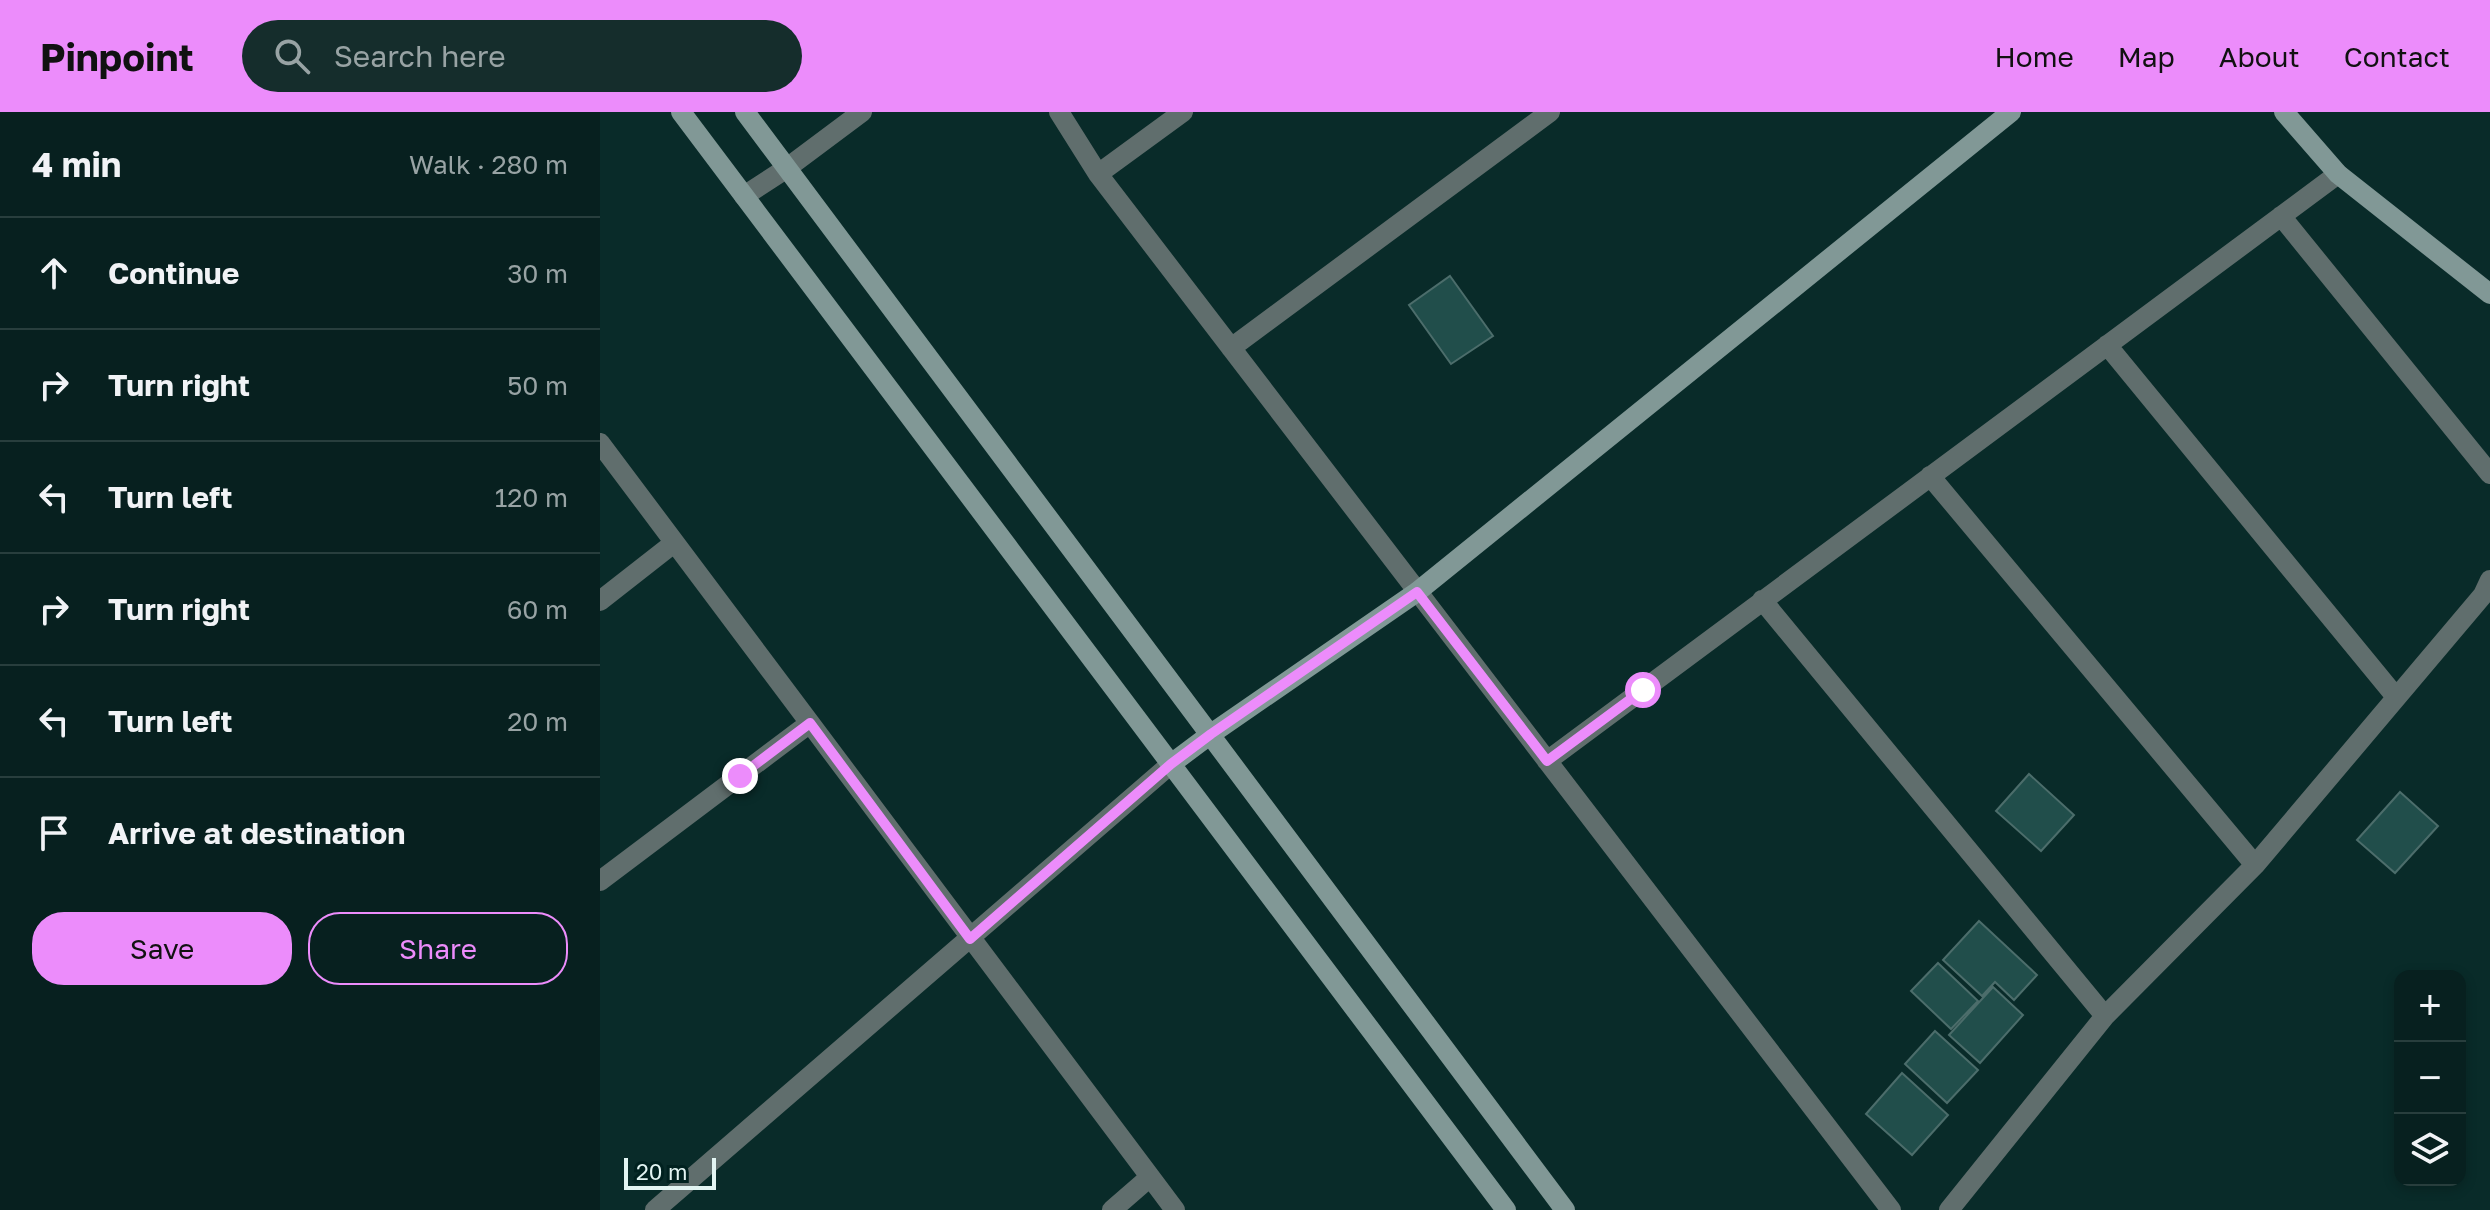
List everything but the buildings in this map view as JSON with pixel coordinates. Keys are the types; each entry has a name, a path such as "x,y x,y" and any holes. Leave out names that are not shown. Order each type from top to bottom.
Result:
{"street":[{"path":"681,112 1506,1210"},
{"path":"745,112 1565,1210"},
{"path":"744,196 862,112"},
{"path":"1059,112 1098,174 1891,1210"},
{"path":"1098,174 1183,112"},
{"path":"1231,348 1550,112"},
{"path":"655,1210 1171,764 1417,592 2011,112"},
{"path":"2284,112 2338,174 2490,294"},
{"path":"1547,761 2338,174"},
{"path":"2281,216 2490,474"},
{"path":"2107,345 2396,697"},
{"path":"600,443 1175,1210"},
{"path":"1930,476 2255,865"},
{"path":"600,601 674,543"},
{"path":"1949,1210 2105,1016 2255,865 2483,595 2490,580"},
{"path":"1762,600 2105,1016"},
{"path":"600,881 810,723"},
{"path":"1112,1210 1150,1177"}],"route":[{"path":"740,776 810,723 970,939 1171,764 1417,592 1547,761 1643,690"}]}
